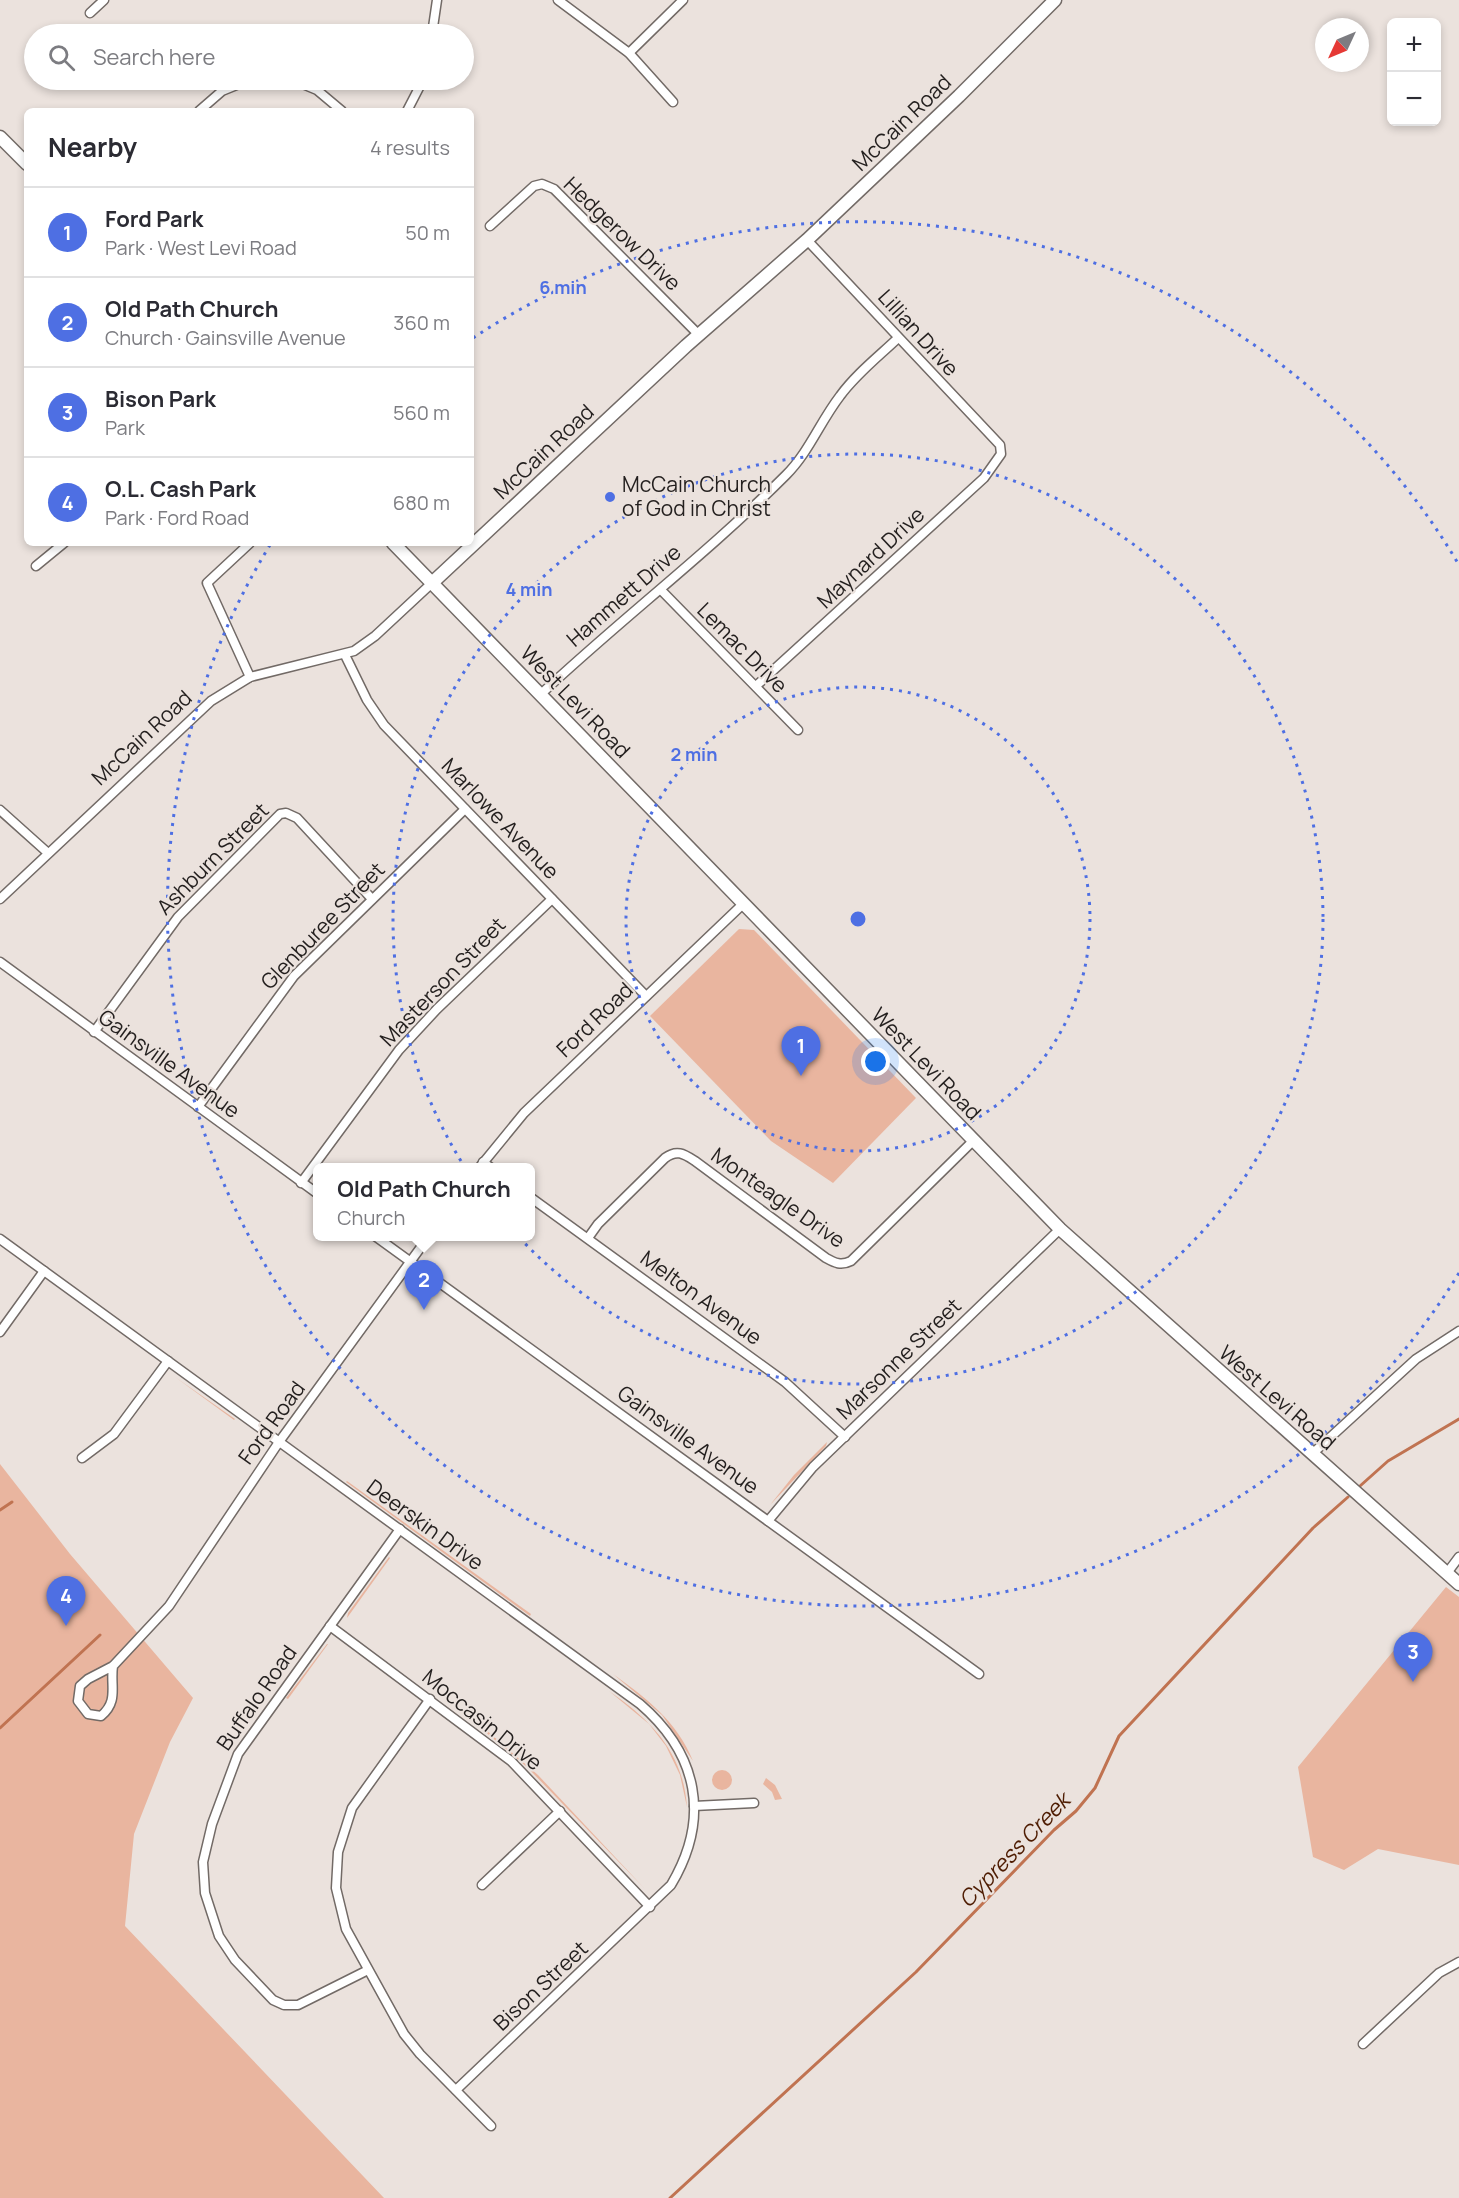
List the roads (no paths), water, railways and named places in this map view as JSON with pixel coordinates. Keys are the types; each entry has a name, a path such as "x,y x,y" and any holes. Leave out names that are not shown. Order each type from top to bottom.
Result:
{"street":[{"path":"90,13 104,0"},
{"path":"433,24 437,0"},
{"path":"558,0 629,53 673,102"},
{"path":"629,53 683,0"},
{"name":"McCain Road","path":"474,544 699,335 807,240 959,96 1055,0"},
{"path":"202,108 224,90"},
{"path":"317,90 338,108"},
{"path":"409,108 418,90"},
{"path":"0,137 24,161"},
{"name":"Hedgerow Drive","path":"490,226 534,186 542,184 554,189 699,335"},
{"name":"Lillian Drive","path":"807,240 1002,450"},
{"name":"Hammett Drive","path":"541,694 609,630 662,590 792,469 840,395 898,338"},
{"name":"Maynard Drive","path":"756,686 984,478 999,459 1002,450"},
{"path":"36,566 60,546"},
{"path":"247,546 207,583 250,677"},
{"name":"West Levi Road","path":"396,546 1060,1229 1458,1582"},
{"name":"McCain Road","path":"0,899 197,712 250,677 345,655 366,644 472,546"},
{"name":"Lemac Drive","path":"662,590 741,674 756,686 798,730"},
{"name":"Marlowe Avenue","path":"345,655 367,700 384,725 646,996"},
{"path":"0,810 48,853"},
{"name":"Glenburee Street","path":"198,1107 294,976 465,810"},
{"name":"Ashburn Street","path":"94,1032 178,917 280,814 286,813 297,818 372,899"},
{"name":"Masterson Street","path":"317,1163 410,1038 552,899"},
{"name":"Ford Road","path":"486,1163 524,1113 743,904"},
{"name":"Gainsville Avenue","path":"0,962 313,1191"},
{"name":"Monteagle Drive","path":"588,1238 598,1224 673,1152 695,1161 834,1263 845,1264 851,1261 973,1141"},
{"name":"Masterson Street","path":"302,1183 313,1168"},
{"name":"Melton Avenue","path":"535,1200 796,1390 844,1437"},
{"name":"Marsonne Street","path":"768,1521 795,1487 844,1437 1060,1229"},
{"name":"Deerskin Drive","path":"0,1239 654,1716 682,1754 691,1781 694,1806 690,1840 682,1867 668,1890 650,1907"},
{"name":"Gainsville Avenue","path":"382,1241 979,1674"},
{"name":"Ford Road","path":"113,1666 114,1700 110,1708 97,1717 88,1714 78,1701 80,1686 88,1678 113,1666 147,1632 183,1587 279,1442 426,1241"},
{"path":"0,1332 44,1271"},
{"path":"1312,1454 1416,1359 1459,1331"},
{"path":"82,1458 114,1434 168,1361"},
{"name":"Buffalo Road","path":"368,1970 308,2001 289,2006 273,2000 229,1952 216,1929 204,1893 203,1872 206,1842 231,1767 400,1529"},
{"path":"1447,1573 1459,1557"},
{"name":"Moccasin Drive","path":"330,1626 505,1756 650,1907"},
{"path":"430,1700 359,1797 349,1816 339,1846 336,1884 346,1929 409,2042 491,2126"},
{"path":"694,1806 754,1803"},
{"path":"482,1885 560,1811"},
{"name":"Bison Street","path":"456,2090 650,1907"},
{"path":"1363,2044 1439,1973 1459,1962"}],"waterway":[{"name":"Cypress Creek","path":"1360,1486 1388,1461 1459,1419"},
{"name":"Cypress Creek","path":"670,2198 916,1972 1054,1830 1076,1811 1095,1788 1119,1736 1313,1528 1348,1497"},
{"path":"0,1510 12,1502"},
{"path":"0,1728 100,1635"}],"place":[{"name":"McCain Church of God in Christ","path":"610,497"},
{"name":"Ford Park","path":"801,1076"},
{"name":"Old Path Church","path":"424,1310"},
{"name":"O.L. Cash Park","path":"66,1626"},
{"name":"Bison Park","path":"1413,1682"}]}
